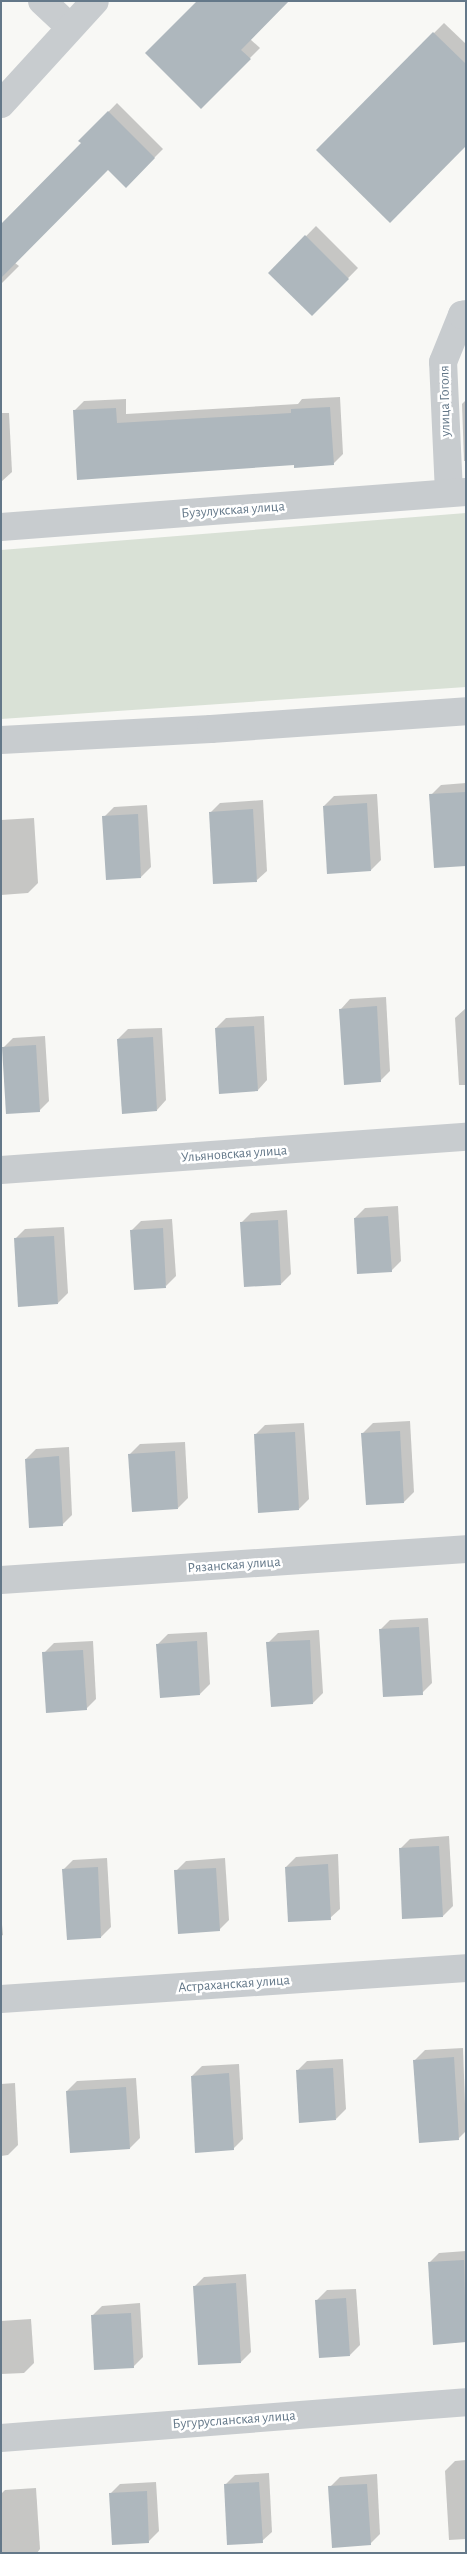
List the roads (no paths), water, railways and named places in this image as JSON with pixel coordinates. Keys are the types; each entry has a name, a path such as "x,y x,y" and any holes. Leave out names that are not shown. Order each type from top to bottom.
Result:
{"street":[{"path":"42,1 70,27"},
{"path":"1,104 95,1"},
{"name":"улица Гоголя","path":"457,493 443,362 462,315 466,314"},
{"name":"Бузулукская улица","path":"1,527 457,493"},
{"path":"1,740 211,729 466,711"},
{"name":"Ульяновская улица","path":"1,1170 466,1137"},
{"name":"Рязанская улица","path":"1,1580 466,1549"},
{"name":"Астраханская улица","path":"1,1999 466,1968"},
{"name":"Бугурусланская улица","path":"1,2438 466,2402"}]}
